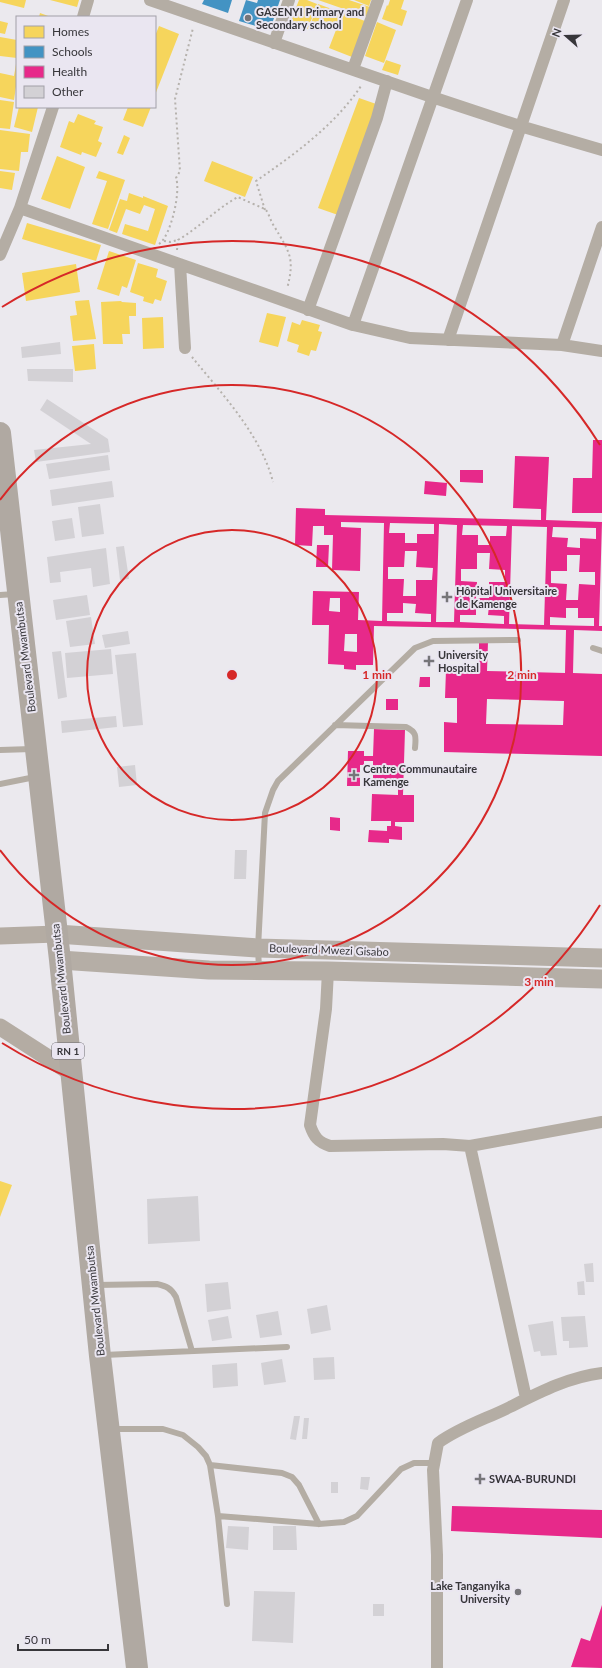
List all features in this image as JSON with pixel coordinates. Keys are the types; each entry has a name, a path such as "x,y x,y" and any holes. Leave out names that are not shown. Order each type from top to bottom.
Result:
{"highway":[{"name":"Boulevard Mwambutsa","path":"0,433 8,594 36,749 60,960 70,1072 100,1356 137,1668"}],"main road":[{"name":"Boulevard Mwezi Gisabo","path":"57,934 258,948 602,958"},
{"path":"561,957 561,978"},
{"name":"Boulevard Mwezi Gisabo","path":"60,960 209,970 328,970 602,979"}],"street":[{"path":"83,16 88,0"},
{"path":"150,0 196,17 369,74 432,97 520,126 602,150"},
{"path":"274,43 289,0"},
{"path":"353,69 378,0"},
{"path":"353,325 467,0"},
{"path":"448,340 564,0"},
{"path":"308,310 377,118 387,81"},
{"path":"0,255 20,208 53,108"},
{"path":"20,208 353,325 410,338 562,345 602,351"},
{"path":"562,345 599,243 602,227"},
{"path":"178,264 185,348"},
{"path":"0,936 57,934"},
{"path":"328,970 326,1009 310,1125 313,1135 320,1143 330,1146 444,1144 470,1146 602,1122"},
{"path":"0,1027 70,1072"},
{"path":"470,1146 526,1398"},
{"path":"437,1668 437,1555 434,1463 438,1443 450,1434 526,1398 583,1375 602,1373"}],"lane":[{"path":"260,971 258,948 266,813 269,800 278,781 415,648 424,643 433,641 518,640"},
{"path":"593,648 602,651"},
{"path":"335,725 406,727 412,730 416,736 415,748"},
{"path":"0,750 36,749"},
{"path":"0,784 39,776"},
{"path":"93,1285 156,1284 166,1286 172,1290 176,1297 192,1351"},
{"path":"100,1356 287,1346"},
{"path":"109,1429 163,1429 183,1435 198,1447 210,1465 218,1516 227,1604"},
{"path":"218,1516 319,1524 344,1522 357,1516 401,1469 414,1463 434,1463"},
{"path":"210,1465 282,1473 292,1477 299,1485 319,1524"}],"path":[{"path":"150,254 164,241 173,215 179,185 176,178 180,171 175,99 196,17"},
{"path":"284,301 292,269 290,253 265,210 256,181 298,151 331,122 357,92 369,74"},
{"path":"164,241 170,242 178,240 196,229 224,204 238,197 265,210"},
{"path":"178,240 178,264"},
{"path":"185,348 238,413 269,466 273,482"}],"building: Homes":[{"path":"0,0 26,0 24,8 0,2"},
{"path":"50,0 79,0 77,7"},
{"path":"299,0 307,0 317,4 308,29 290,23"},
{"path":"318,0 349,0 370,7 367,17"},
{"path":"354,0 371,0 369,6"},
{"path":"390,0 404,0 401,9 407,11 402,26 382,19"},
{"path":"318,4 365,21 352,57 329,48 336,30 311,23"},
{"path":"40,13 48,16 39,16"},
{"path":"0,21 8,23 5,34 0,33"},
{"path":"377,22 396,30 384,63 365,56"},
{"path":"159,26 179,34 156,92 156,34"},
{"path":"0,37 16,40 16,58 0,56"},
{"path":"386,60 401,65 398,75 382,70"},
{"path":"16,64 16,87 14,100 0,97 0,73 14,76"},
{"path":"359,98 379,105 338,215 318,208"},
{"path":"0,100 14,102 10,129 0,128"},
{"path":"19,108 38,108 32,132 14,127"},
{"path":"128,108 151,108 143,127 123,120"},
{"path":"78,114 96,121 94,124 103,127 98,141 102,143 96,157 82,152 81,155 60,147 69,121 74,123"},
{"path":"0,130 30,134 28,152 21,152 19,171 0,169"},
{"path":"124,135 130,138 123,155 117,153"},
{"path":"57,156 85,167 70,209 41,199"},
{"path":"212,161 253,177 245,197 204,181"},
{"path":"0,171 15,173 12,190 0,188"},
{"path":"99,171 125,180 108,229 92,224 107,181 96,178"},
{"path":"129,193 143,198 143,196 168,206 155,245 122,234 125,224 148,231 155,209 144,205 140,214 126,209 117,233 109,230 120,199 127,201"},
{"path":"27,223 101,245 96,261 22,239"},
{"path":"109,251 136,260 127,288 122,286 119,296 97,289"},
{"path":"138,263 158,269 156,277 167,281 161,301 155,299 153,304 143,301 144,297 130,292"},
{"path":"76,264 80,292 26,301 22,273"},
{"path":"89,300 96,339 73,341 70,316 77,315 75,301"},
{"path":"121,301 136,303 136,316 129,316 130,334 122,334 123,344 103,344 101,302"},
{"path":"267,313 286,317 278,347 259,342"},
{"path":"163,317 164,348 143,349 142,318"},
{"path":"302,320 320,325 318,331 322,332 316,351 311,350 309,356 297,352 299,345 287,341 292,322 300,325"},
{"path":"94,344 96,369 75,371 72,346"},
{"path":"0,1181 12,1185 0,1217"}],"building: Schools":[{"path":"204,0 232,0 228,13 202,4"},
{"path":"246,0 257,3 258,0 280,0 270,30 239,21"}],"building: Health":[{"path":"593,440 602,440 602,513 572,513 573,478 592,478"},
{"path":"515,456 549,457 546,520 602,522 599,626 602,626 602,631 574,630 573,673 602,674 602,756 444,752 444,722 457,723 457,698 445,698 446,670 479,671 479,641 488,642 487,671 565,673 566,630 374,626 373,665 356,665 356,670 344,669 344,665 328,664 329,625 312,625 313,591 359,592 358,620 382,621 384,523 341,522 341,527 361,528 360,571 332,570 333,535 324,535 324,526 313,526 312,546 295,545 296,508 325,509 325,515 541,520 541,509 513,508","holes":["390,523 434,524 434,534 417,534 417,543 405,543 405,533 389,533","439,524 457,525 454,622 436,622","463,525 507,526 506,536 490,536 490,545 478,545 478,535 462,535","512,526 547,527 544,625 509,624","553,527 596,528 596,539 580,538 580,548 567,547 568,538 552,537","405,551 417,551 416,567 433,568 432,580 416,580 416,596 403,596 404,579 388,579 388,567 404,567","477,553 490,553 489,569 505,570 505,582 489,582 489,598 476,598 477,582 461,581 461,569 477,569","567,555 580,555 579,572 595,572 595,585 579,584 578,600 566,600 567,584 551,583 551,571 567,571","330,598 340,598 340,612 329,611","403,603 416,604 415,613 431,614 431,622 387,621 387,613 403,613","476,605 489,606 488,615 504,616 504,624 460,622 460,615 476,615","566,608 578,608 578,618 594,618 594,626 550,625 550,617 566,618","345,634 357,634 357,652 344,651","487,699 564,701 563,725 486,724"]},
{"path":"460,470 483,470 483,483 460,482"},
{"path":"425,481 447,483 446,496 424,494"},
{"path":"317,545 329,545 328,567 316,567"},
{"path":"420,677 430,677 430,687 419,687"},
{"path":"386,699 398,699 398,710 386,710"},
{"path":"374,729 405,730 403,795 414,795 414,822 395,822 395,826 402,827 402,840 389,839 389,843 368,842 369,830 387,831 387,826 391,826 391,821 371,821 372,794 398,795 398,780 373,779 373,761 364,761 364,765 360,765 360,786 347,786 348,751 364,751 364,756 373,756"},
{"path":"330,817 340,818 340,831 330,830"},
{"path":"452,1506 602,1510 602,1538 451,1531"},
{"path":"602,1605 602,1668 571,1667 581,1638 590,1641"}],"building: Other":[{"path":"60,342 61,354 22,358 21,347"},
{"path":"27,369 73,369 73,382 28,381"},
{"path":"47,399 108,439 110,452 36,462 34,450 91,444 40,410"},
{"path":"108,455 110,470 49,479 46,464"},
{"path":"112,481 114,497 52,506 50,490"},
{"path":"100,504 104,534 82,537 78,507"},
{"path":"72,518 75,538 55,541 52,521"},
{"path":"124,546 129,579 120,580 116,547"},
{"path":"106,548 110,584 93,587 91,568 60,572 61,582 50,583 47,557"},
{"path":"87,595 90,615 56,620 53,600"},
{"path":"91,617 95,644 70,647 66,621"},
{"path":"128,631 130,644 105,648 102,635"},
{"path":"111,649 113,674 67,678 65,653"},
{"path":"61,651 67,697 58,699 52,652"},
{"path":"136,653 143,725 123,727 115,655"},
{"path":"116,716 117,727 62,733 61,721"},
{"path":"135,765 137,785 119,787 117,767"},
{"path":"235,850 247,850 246,879 234,879"},
{"path":"198,1196 200,1241 148,1244 147,1199"},
{"path":"593,1263 594,1282 586,1282 584,1264"},
{"path":"584,1281 585,1295 578,1295 577,1282"},
{"path":"228,1282 231,1309 207,1312 205,1284"},
{"path":"327,1305 331,1330 311,1334 307,1309"},
{"path":"278,1311 282,1335 260,1338 256,1315"},
{"path":"228,1316 232,1338 212,1341 208,1320"},
{"path":"585,1316 588,1347 569,1348 569,1341 563,1341 561,1317"},
{"path":"553,1321 557,1355 541,1356 540,1351 534,1352 528,1325"},
{"path":"334,1357 335,1379 314,1380 313,1358"},
{"path":"282,1359 286,1382 264,1385 261,1363"},
{"path":"237,1363 238,1386 213,1388 212,1365"},
{"path":"294,1416 300,1416 296,1440 290,1439"},
{"path":"304,1418 309,1418 307,1439 302,1439"},
{"path":"361,1477 370,1477 368,1490 360,1489"},
{"path":"331,1482 338,1482 338,1493 331,1493"},
{"path":"228,1526 249,1527 248,1550 226,1548"},
{"path":"273,1526 296,1526 297,1550 273,1550"},
{"path":"254,1591 295,1592 293,1643 252,1641"},
{"path":"373,1604 384,1604 384,1616 373,1616"}],"place":[{"name":"GASENYI Primary and Secondary school","path":"248,18"},
{"name":"Hôpital Universitaire de Kamenge","path":"447,597"},
{"name":"University Hospital","path":"429,661"},
{"name":"Centre Communautaire Kamenge","path":"354,775"},
{"name":"SWAA-BURUNDI","path":"480,1479"},
{"name":"Lake Tanganyika University","path":"518,1592"}]}
